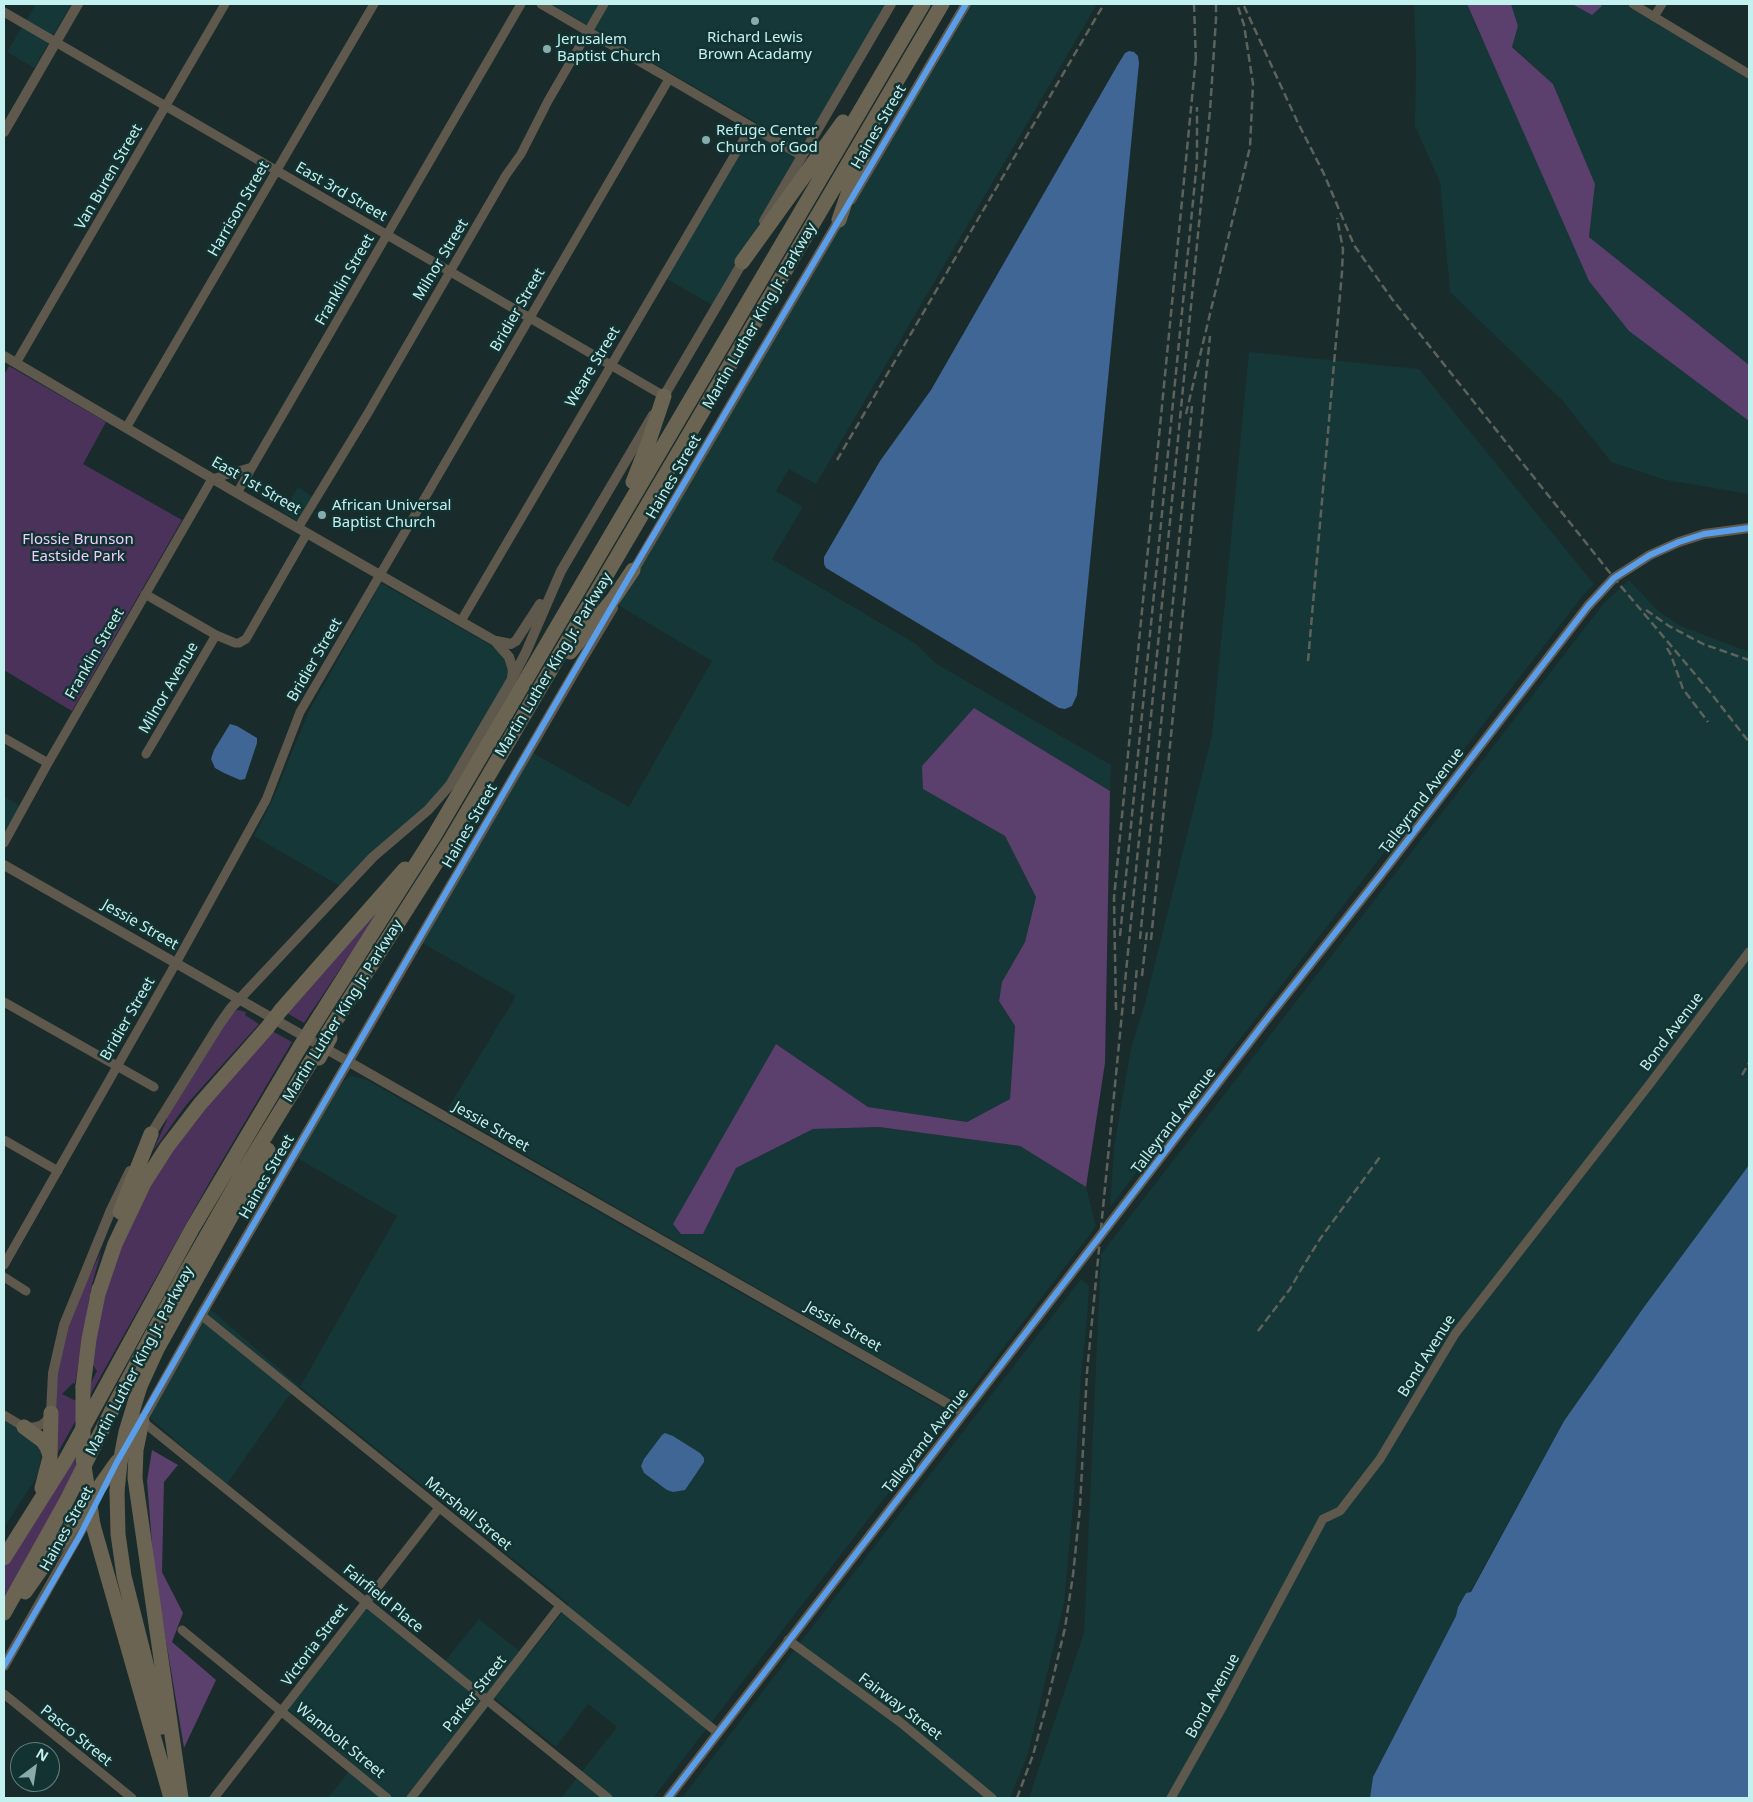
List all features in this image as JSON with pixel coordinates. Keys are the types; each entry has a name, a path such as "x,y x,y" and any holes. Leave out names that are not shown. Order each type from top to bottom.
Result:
{"highway":[{"name":"Martin Luther King Jr. Parkway","path":"4,1613 66,1502 116,1402 182,1279 247,1166 450,840 942,4"},
{"name":"Martin Luther King Jr. Parkway","path":"4,1558 65,1461 225,1171 300,1047 434,836 921,6"},
{"path":"742,262 893,54"},
{"path":"839,220 850,185 893,89"},
{"path":"603,548 639,466 664,396"},
{"path":"533,700 634,570"},
{"path":"97,1297 115,1244 144,1183 168,1147 200,1104 434,836"},
{"path":"181,1798 124,1576 118,1534 117,1491 124,1442 140,1386 162,1341 317,1056"},
{"path":"151,1134 122,1206 109,1245 87,1351 83,1387 82,1431 84,1464 93,1525 171,1798"},
{"path":"26,1524 44,1481 50,1457 51,1413"},
{"path":"142,1421 136,1450 136,1478 181,1798"},
{"path":"24,1426 43,1441 50,1457"},
{"path":"4,1622 117,1462"}],"street":[{"path":"4,132 78,4"},
{"name":"Van Buren Street","path":"16,364 225,4"},
{"name":"Harrison Street","path":"126,428 374,4"},
{"name":"Franklin Street","path":"237,493 521,4"},
{"path":"541,4 802,156"},
{"name":"Milnor Street","path":"298,528 368,413 506,175 521,154 604,4"},
{"path":"494,641 510,644 520,637 664,396 891,4"},
{"name":"Haines Street","path":"4,1666 79,1537 117,1462 348,1061 966,4"},
{"path":"1633,4 1748,70"},
{"path":"1654,17 1662,4"},
{"name":"East 3rd Street","path":"4,12 664,396"},
{"name":"Bridier Street","path":"4,1265 176,963 266,800 300,712 669,79"},
{"name":"Weare Street","path":"461,621 751,127"},
{"name":"East 1st Street","path":"4,356 212,479 494,641 509,657 513,670 512,679"},
{"path":"212,479 252,467"},
{"name":"Franklin Street","path":"4,843 212,479"},
{"name":"Talleyrand Avenue","path":"668,1798 1270,1015 1595,598 1614,578 1650,555 1679,542 1704,534 1749,528"},
{"path":"146,594 216,635 239,643 246,639 307,533"},
{"path":"4,1415 24,1426 41,1426 46,1421 51,1413 55,1358 64,1325 118,1195 151,1134 219,1025 239,1000 372,857 442,796 512,679 526,652 561,571"},
{"name":"Milnor Avenue","path":"146,754 216,635"},
{"path":"4,738 48,763"},
{"name":"Jessie Street","path":"4,865 964,1413"},
{"name":"Bond Avenue","path":"1171,1798 1323,1520 1340,1512 1380,1459 1455,1334 1649,1085 1749,952"},
{"path":"4,1002 154,1088"},
{"path":"4,1140 58,1171"},
{"path":"4,1277 26,1290"},
{"name":"Marshall Street","path":"201,1315 718,1732"},
{"name":"Fairfield Place","path":"142,1421 608,1798"},
{"name":"Victoria Street","path":"214,1798 439,1508"},
{"name":"Parker Street","path":"411,1798 560,1606"},
{"name":"Wambolt Street","path":"182,1630 387,1798"},
{"name":"Fairway Street","path":"788,1640 900,1722 992,1798"},
{"name":"Pasco Street","path":"4,1694 132,1798"}],"shaded area":[{"path":"36,4 71,4 34,68 7,52"},
{"path":"551,4 887,4 712,305 667,279 757,123"},
{"path":"972,4 1097,4 816,484 789,469 776,491 803,507 772,559 916,644 935,663 1111,765 1110,791 974,709 923,789 1005,836 1036,897 1025,942 1002,982 999,1001 1015,1026 1010,1099 967,1122 868,1107 776,1044 703,1234 736,1168 813,1129 879,1127 1020,1146 1086,1187 1096,1226 969,1393 963,1397 948,1398 447,1110 516,996 422,943 533,753 629,807 712,661 618,605"},
{"path":"1414,4 1467,4 1477,29 1629,331 1749,421 1749,494 1666,480 1611,462 1563,401 1450,292 1440,182 1415,126 1416,60"},
{"path":"1467,4 1511,4 1518,26 1512,47 1553,84 1595,184 1589,237 1749,365 1749,421 1629,331 1589,281"},
{"path":"1511,4 1572,4 1592,14 1601,5 1599,4 1639,4 1749,71 1749,365 1589,237 1595,184 1553,84 1512,46 1518,26"},
{"path":"1572,4 1599,4 1602,6 1592,15"},
{"path":"1249,352 1419,369 1594,584 1584,594 1110,1207 1114,1148 1131,1048 1144,1007 1212,735"},
{"path":"298,487 319,501 304,525 283,512"},
{"path":"1629,580 1658,611 1681,626 1749,652 1749,1165 1644,1307 1564,1421 1470,1592 1466,1593 1458,1607 1456,1616 1373,1777 1370,1798 1029,1798 1084,1633 1101,1254 1604,603"},
{"path":"381,583 496,648 508,660 508,679 444,786 428,804 340,886 254,836 271,803 309,711"},
{"path":"974,708 1110,791 1105,1063 1086,1187 1020,1146 879,1127 813,1129 736,1168 703,1234 681,1234 673,1224 776,1044 868,1107 967,1122 1010,1099 1015,1026 999,1001 1002,982 1025,942 1036,897 1005,836 923,789 922,766"},
{"path":"4,796 20,806 4,833"},
{"path":"352,1076 367,1080 941,1407 945,1414 944,1421 653,1798 561,1798 617,1727 588,1704 556,1747 495,1698 418,1798 328,1798 354,1765 288,1709 373,1601 445,1661 479,1619 527,1657 569,1604 300,1387 397,1216 297,1158 341,1082"},
{"path":"1081,1279 1089,1286 1064,1603 1028,1754 1010,1798 682,1798 792,1653"},
{"path":"210,1309 300,1387 288,1397 226,1485 148,1416"},
{"path":"4,1419 35,1437 42,1446 39,1473 4,1528"},
{"path":"152,1450 178,1465 164,1482 162,1572 183,1613 172,1642 216,1680 184,1748 154,1569 147,1481"}],"green space":[{"name":"Flossie Brunson Eastside Park","path":"9,366 106,422 83,464 182,520 72,711 4,670 4,375"},
{"path":"382,906 304,1023 287,1013"},
{"path":"238,1010 246,1012 245,1015 259,1024 186,1105 153,1151 167,1117 232,1012"},
{"path":"272,1031 292,1042 209,1183 57,1454 53,1400 57,1361 76,1302 101,1252 91,1288 75,1384 73,1383 62,1394 78,1401 89,1387 97,1371 91,1362 102,1301 119,1247 170,1149"},
{"path":"75,1457 76,1469 26,1562 4,1597 4,1566"}],"water":[{"path":"1129,51 1134,52 1138,56 1139,63 1077,695 1072,706 1065,709 1059,708 826,568 824,557 880,461 931,390 1117,66 1125,53"},
{"path":"230,724 257,738 245,779 240,780 215,768 211,759 214,750"},
{"path":"1749,1165 1749,1798 1370,1798 1373,1777 1456,1616 1458,1607 1466,1593 1471,1592 1564,1421 1644,1307"},
{"path":"665,1433 700,1453 704,1458 704,1462 685,1490 673,1492 667,1490 644,1473 641,1466 644,1459"}],"railway":[{"path":"837,460 1104,4"},
{"path":"1194,4 1196,64"},
{"path":"1017,1798 1033,1755 1047,1703 1065,1628 1073,1575 1080,1507 1087,1372 1210,111 1216,4"},
{"path":"1186,414 1250,147 1253,84 1244,25 1237,4"},
{"path":"1244,6 1298,123 1324,174 1354,245 1392,299 1614,578 1710,692 1749,742"},
{"path":"1116,1010 1114,898 1196,57"},
{"path":"1120,936 1197,161 1197,107"},
{"path":"1308,661 1342,272 1343,249 1337,218"},
{"path":"1151,940 1210,336"},
{"path":"1140,939 1192,406"},
{"path":"1646,610 1669,626 1703,644 1749,660"},
{"path":"1667,648 1683,689 1708,722"},
{"path":"1142,976 1147,931"},
{"path":"1133,1014 1137,966"},
{"path":"1742,1075 1749,1063"},
{"path":"1258,1331 1290,1289 1320,1239 1380,1157"}],"cycle path":[{"path":"4,1666 79,1537 117,1462 201,1315 633,570 966,4"},
{"path":"668,1798 1264,1023 1588,606 1614,578 1650,555 1679,542 1704,534 1749,528"}],"place":[{"name":"Richard Lewis Brown Acadamy","path":"755,21"},
{"name":"Jerusalem Baptist Church","path":"547,49"},
{"name":"Refuge Center Church of God","path":"706,140"},
{"name":"African Universal Baptist Church","path":"322,515"}]}
